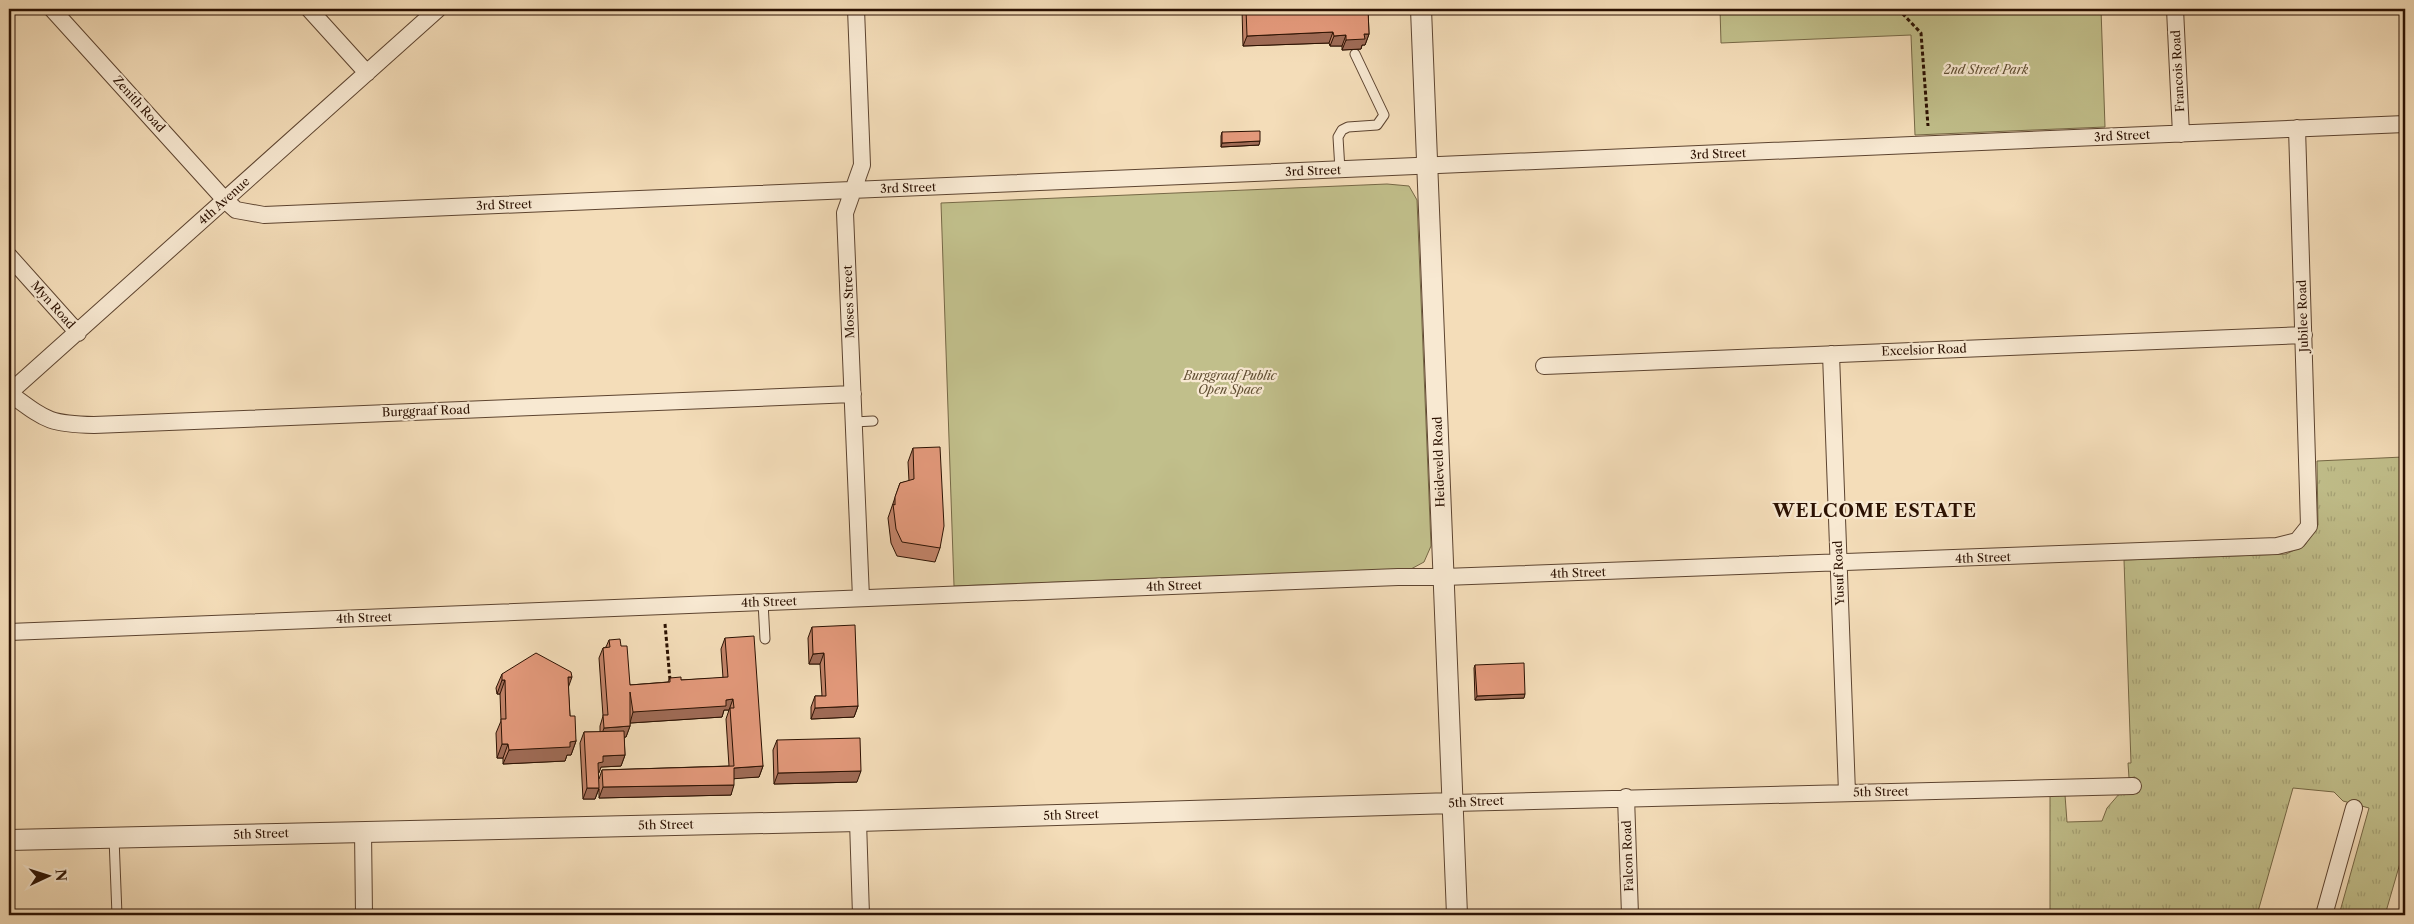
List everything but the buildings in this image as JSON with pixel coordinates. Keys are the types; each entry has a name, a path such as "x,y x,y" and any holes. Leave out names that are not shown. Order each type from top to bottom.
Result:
{"street":[{"name":"Zenith Road","path":"52,9 225,200"},
{"path":"309,9 367,73"},
{"name":"4th Avenue","path":"9,393 438,9"},
{"name":"Moses Street","path":"856,9 862,165 845,214 861,598"},
{"name":"Heideveld Road","path":"1421,9 1457,915"},
{"name":"Francois Road","path":"2176,9 2181,134"},
{"name":"3rd Street","path":"225,200 236,210 264,215 2405,124"},
{"name":"Jubilee Road","path":"2297,128 2310,504"},
{"name":"Myn Road","path":"9,256 78,332"},
{"name":"Excelsior Road","path":"1544,366 2304,335"},
{"name":"Yusuf Road","path":"1831,354 1847,793"},
{"name":"Burggraaf Road","path":"9,393 45,420 58,424 87,425 852,394"},
{"name":"4th Street","path":"9,632 1398,577 1839,564 2277,546 2297,541 2305,534 2309,526 2310,504"},
{"name":"5th Street","path":"9,840 858,821 1626,797 2133,786"},
{"name":"Falcon Road","path":"1626,797 1630,915"},
{"path":"2324,915 2354,808"},
{"path":"858,821 861,915"},
{"path":"363,831 364,915"}],"lane":[{"path":"1340,170 1338,137 1342,130 1348,127 1376,125 1384,115 1355,54"},
{"path":"854,422 872,421"},
{"path":"763,602 765,638"},
{"path":"114,838 117,915"}],"path":[{"path":"1898,9 1921,33 1929,145"},
{"path":"664,606 671,688"}],"green space":[{"name":"2nd Street Park","path":"1720,9 2101,9 2105,127 1915,135 1911,35 1721,43"},
{"name":"Burggraaf Public Open Space","path":"1387,184 1409,186 1417,200 1431,546 1424,562 1411,569 954,586 941,203"},
{"path":"2405,329 2405,846 2385,915 2339,915 2369,808 2343,801 2334,792 2293,788 2257,915 2050,915 2050,795 2065,795 2067,822 2102,821 2107,808 2120,793 2135,793 2135,777 2129,778 2128,763 2131,763 2124,560 2286,554 2305,545 2318,525 2317,461 2403,457 2401,330"}],"district":[{"name":"WELCOME ESTATE","path":"1875,511"}]}
